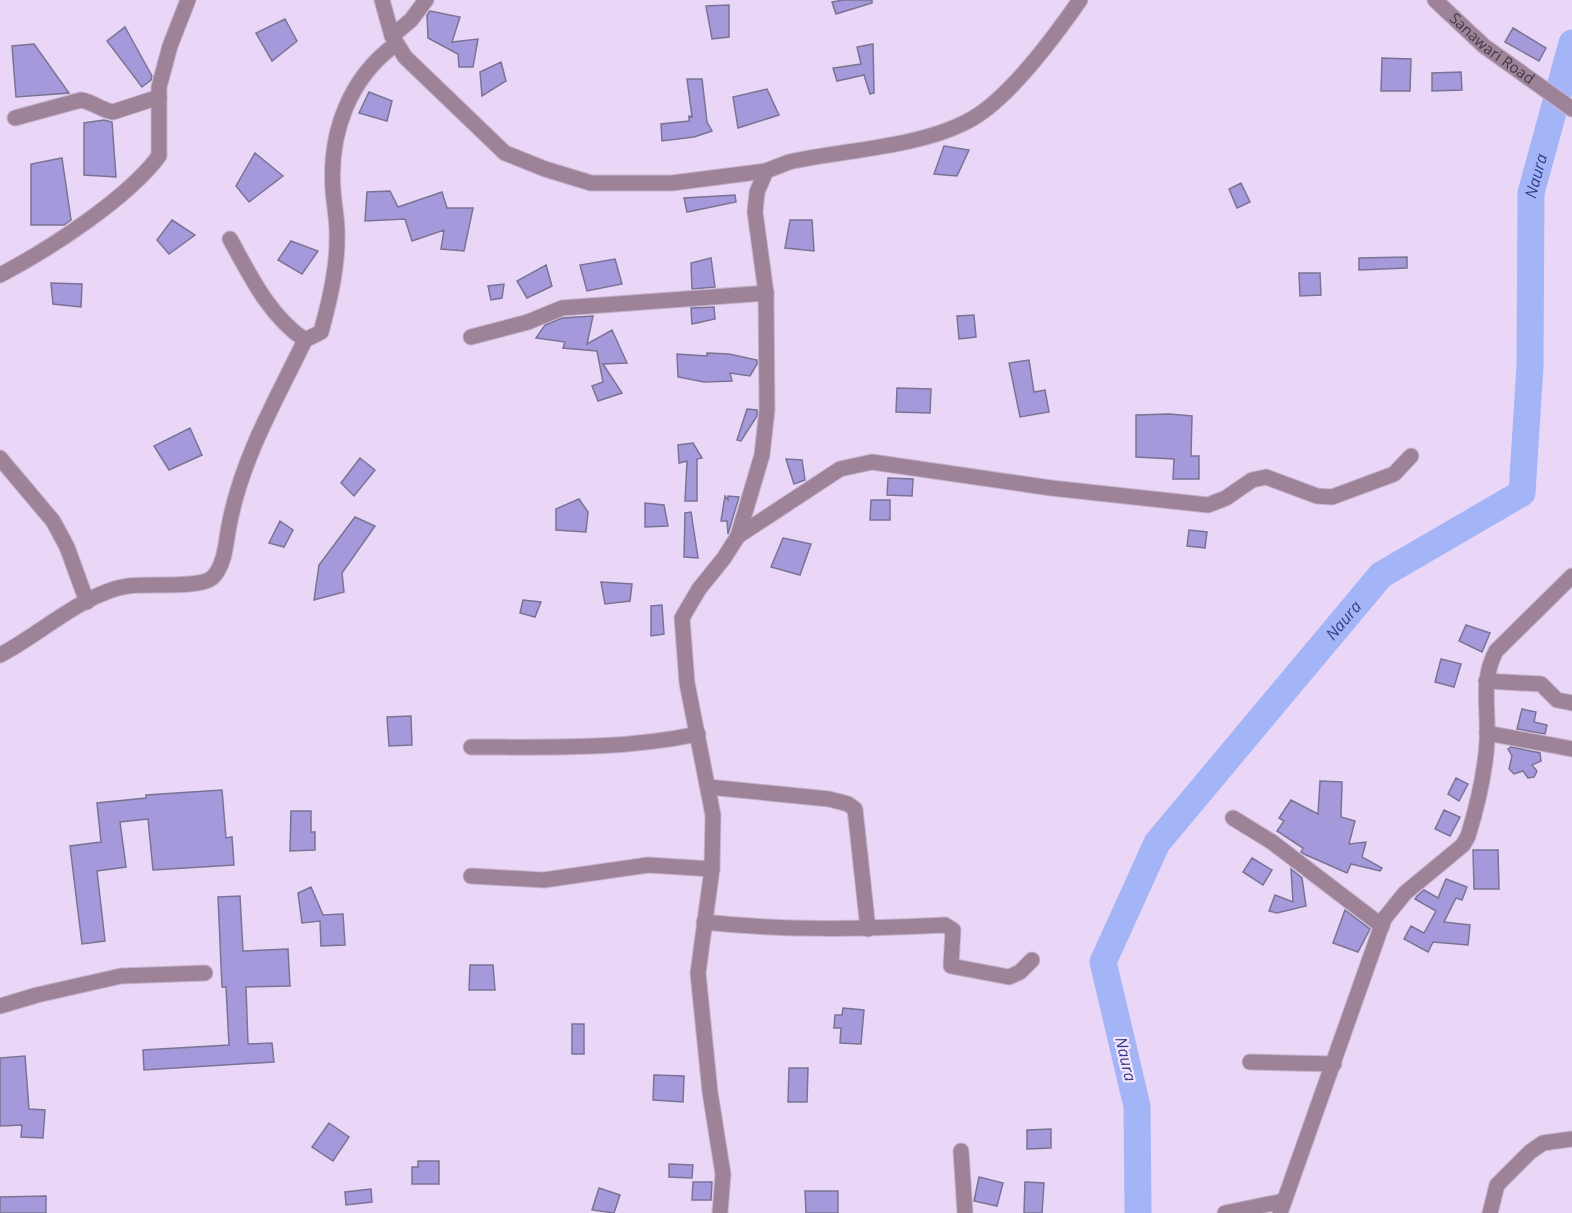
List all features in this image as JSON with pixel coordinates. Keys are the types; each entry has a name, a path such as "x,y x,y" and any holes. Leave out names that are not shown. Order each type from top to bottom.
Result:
{"street":[{"path":"0,275 88,219 153,163 161,147 159,97 170,46 188,0"},
{"path":"382,0 394,40 410,62 505,153 545,169 591,183 636,185 766,171 810,157 938,134 969,121 1021,74 1080,0"},
{"path":"0,655 108,591 130,585 195,583 212,579 221,562 234,500 246,461 305,340 321,332 330,299 337,240 333,189 338,128 348,102 362,76 426,0"},
{"name":"Sanawari Road","path":"1435,0 1484,46 1572,109"},
{"path":"15,118 81,100 92,101 106,111 113,112 159,97"},
{"path":"720,1213 723,1174 699,990 704,922 712,869 714,815 687,683 682,618 699,589 738,536 762,455 767,410 766,293 756,212 757,192 766,171"},
{"path":"230,239 263,298 294,333 305,340"},
{"path":"471,337 528,321 562,308 766,293"},
{"path":"738,536 840,470 872,462 1051,488 1208,505 1226,498 1252,480 1266,477 1317,496 1332,497 1394,474 1411,456"},
{"path":"0,458 53,521 67,547 87,602"},
{"path":"1225,1213 1282,1207 1382,926 1396,901 1463,845 1468,836 1486,753 1486,681 1496,651 1572,576"},
{"path":"1486,681 1541,684 1557,700 1572,703"},
{"path":"1487,733 1572,749"},
{"path":"471,747 598,748 655,743 698,734"},
{"path":"708,787 829,799 855,809 868,929"},
{"path":"1233,818 1272,842 1382,926"},
{"path":"471,876 544,880 648,865 712,869"},
{"path":"704,922 760,928 868,929 950,926 954,937 949,963 956,968 1009,977 1020,972 1032,960"},
{"path":"0,1006 121,976 205,973"},
{"path":"1251,1062 1334,1064"},
{"path":"1490,1213 1497,1185 1530,1152 1543,1143 1572,1139"},
{"path":"961,1151 965,1213"}],"building":[{"path":"872,0 872,3 836,14 832,2"},
{"path":"729,5 729,37 712,39 706,6"},
{"path":"430,11 460,17 452,42 478,39 473,67 459,67 458,54 428,38 427,15"},
{"path":"285,19 297,41 272,61 256,33"},
{"path":"125,27 152,76 151,80 142,87 107,41"},
{"path":"1513,28 1546,48 1539,61 1505,42"},
{"path":"34,44 69,93 16,97 12,46"},
{"path":"873,44 874,93 870,94 864,75 837,81 833,68 861,64 857,47"},
{"path":"1382,58 1411,59 1410,91 1381,91"},
{"path":"501,62 506,81 482,96 480,72"},
{"path":"1461,72 1462,90 1432,91 1432,73"},
{"path":"687,79 702,79 707,122 712,131 694,137 662,141 661,124 689,121 689,116 692,117"},
{"path":"767,89 779,115 738,128 733,97"},
{"path":"369,92 392,101 387,121 359,113"},
{"path":"104,120 112,122 116,177 84,175 84,123"},
{"path":"944,146 969,150 957,176 934,174"},
{"path":"255,153 283,176 249,202 236,186"},
{"path":"62,158 71,220 64,225 31,225 31,164"},
{"path":"1241,183 1250,202 1237,208 1229,189"},
{"path":"390,191 398,207 442,192 447,208 473,208 464,251 441,249 444,230 412,241 405,219 365,221 367,192"},
{"path":"735,195 736,202 687,212 684,198"},
{"path":"172,220 195,235 169,254 157,240"},
{"path":"790,220 812,220 814,251 785,248"},
{"path":"291,241 318,251 302,274 278,260"},
{"path":"1407,257 1407,268 1359,270 1359,258"},
{"path":"711,258 715,287 692,289 691,263"},
{"path":"615,259 622,284 587,291 580,265"},
{"path":"546,265 552,286 527,298 517,281"},
{"path":"1299,273 1320,273 1321,295 1300,296"},
{"path":"51,283 82,284 81,307 53,304"},
{"path":"504,284 502,298 491,300 488,286"},
{"path":"714,307 715,319 692,324 691,308"},
{"path":"974,315 976,337 959,339 957,316"},
{"path":"593,316 587,344 612,330 627,363 603,364 622,393 598,401 592,386 603,382 597,351 563,348 565,342 536,338 545,325 562,318"},
{"path":"707,353 729,354 757,360 757,364 750,376 730,373 732,381 704,382 678,377 677,354 707,356"},
{"path":"1029,360 1034,392 1045,390 1049,412 1020,417 1009,363"},
{"path":"897,388 931,389 930,413 896,412"},
{"path":"747,409 757,410 757,416 741,441 737,440"},
{"path":"1136,415 1192,416 1191,456 1199,456 1199,479 1173,479 1174,459 1136,457"},
{"path":"190,428 202,455 169,470 154,446"},
{"path":"693,443 702,458 697,459 697,501 685,501 687,461 679,463 678,445"},
{"path":"360,458 375,470 354,496 341,483"},
{"path":"786,459 802,460 805,480 794,484"},
{"path":"888,478 913,479 912,496 887,495"},
{"path":"725,496 728,500 728,496 739,497 728,534 727,521 721,521"},
{"path":"579,499 588,512 586,532 556,530 556,509"},
{"path":"871,500 890,500 890,520 870,520"},
{"path":"645,503 664,505 668,526 645,527"},
{"path":"691,512 698,558 684,557 685,513"},
{"path":"355,517 375,526 342,573 344,592 314,600 319,565"},
{"path":"280,521 293,530 284,547 269,543"},
{"path":"1189,530 1207,532 1205,548 1187,546"},
{"path":"783,538 811,544 800,575 771,567"},
{"path":"601,582 632,584 630,601 605,604"},
{"path":"523,600 541,602 535,617 520,613"},
{"path":"662,605 664,634 651,636 651,606"},
{"path":"1466,625 1490,633 1482,652 1459,641"},
{"path":"1441,659 1461,664 1454,687 1435,682"},
{"path":"1522,709 1536,712 1534,722 1547,725 1545,734 1517,729"},
{"path":"411,716 412,745 389,746 387,717"},
{"path":"1511,747 1540,753 1541,761 1532,765 1537,771 1534,777 1528,778 1523,771 1514,774 1509,769 1512,756 1508,749"},
{"path":"1456,778 1468,784 1459,801 1448,794"},
{"path":"1320,781 1342,782 1341,817 1355,821 1349,844 1366,842 1362,857 1382,868 1380,871 1351,864 1347,873 1304,854 1301,852 1303,848 1277,831 1284,821 1279,818 1291,800 1318,814"},
{"path":"222,790 226,838 232,837 234,865 153,870 148,819 120,822 126,867 97,871 105,941 82,944 70,846 101,842 97,803 146,798 146,795"},
{"path":"1444,810 1460,817 1450,836 1435,829"},
{"path":"291,811 311,811 311,832 315,832 315,850 290,851"},
{"path":"1473,850 1498,850 1499,889 1474,889"},
{"path":"1252,858 1272,870 1263,885 1243,872"},
{"path":"1291,869 1302,878 1306,906 1277,913 1269,911 1275,895 1293,902"},
{"path":"1446,879 1467,887 1462,900 1456,898 1444,922 1470,925 1468,945 1433,942 1428,952 1404,939 1411,926 1424,933 1436,911 1415,899 1417,896 1424,890 1438,898"},
{"path":"311,887 323,915 343,914 345,945 321,946 320,921 302,923 298,893"},
{"path":"240,896 243,951 288,949 290,986 246,987 248,1044 272,1043 274,1062 144,1070 143,1050 229,1045 226,987 222,987 218,897"},
{"path":"1345,910 1370,929 1358,952 1333,943"},
{"path":"470,965 493,965 495,990 469,990"},
{"path":"843,1008 864,1010 861,1044 840,1043 841,1028 834,1028 835,1015 842,1015"},
{"path":"572,1024 584,1024 584,1054 572,1054"},
{"path":"25,1056 29,1109 45,1110 43,1138 21,1137 22,1125 0,1126 0,1058"},
{"path":"789,1068 808,1068 807,1102 788,1102"},
{"path":"654,1075 684,1076 683,1102 653,1100"},
{"path":"329,1123 349,1137 333,1161 312,1147"},
{"path":"1051,1129 1051,1148 1027,1149 1027,1130"},
{"path":"418,1161 439,1161 439,1184 412,1184 412,1167 418,1167"},
{"path":"669,1164 693,1165 692,1178 669,1177"},
{"path":"979,1177 1003,1183 997,1206 974,1201"},
{"path":"693,1182 712,1182 711,1200 692,1200"},
{"path":"1025,1182 1044,1183 1042,1213 1024,1213"},
{"path":"599,1188 620,1195 614,1213 592,1210"},
{"path":"371,1189 372,1202 346,1205 345,1192"},
{"path":"805,1191 838,1191 838,1213 806,1213"},
{"path":"46,1196 46,1213 0,1213 0,1197"}],"waterway":[{"name":"Naura","path":"1138,1213 1137,1106 1103,962 1157,843 1381,575 1522,493 1530,366 1531,193 1572,43"}]}
